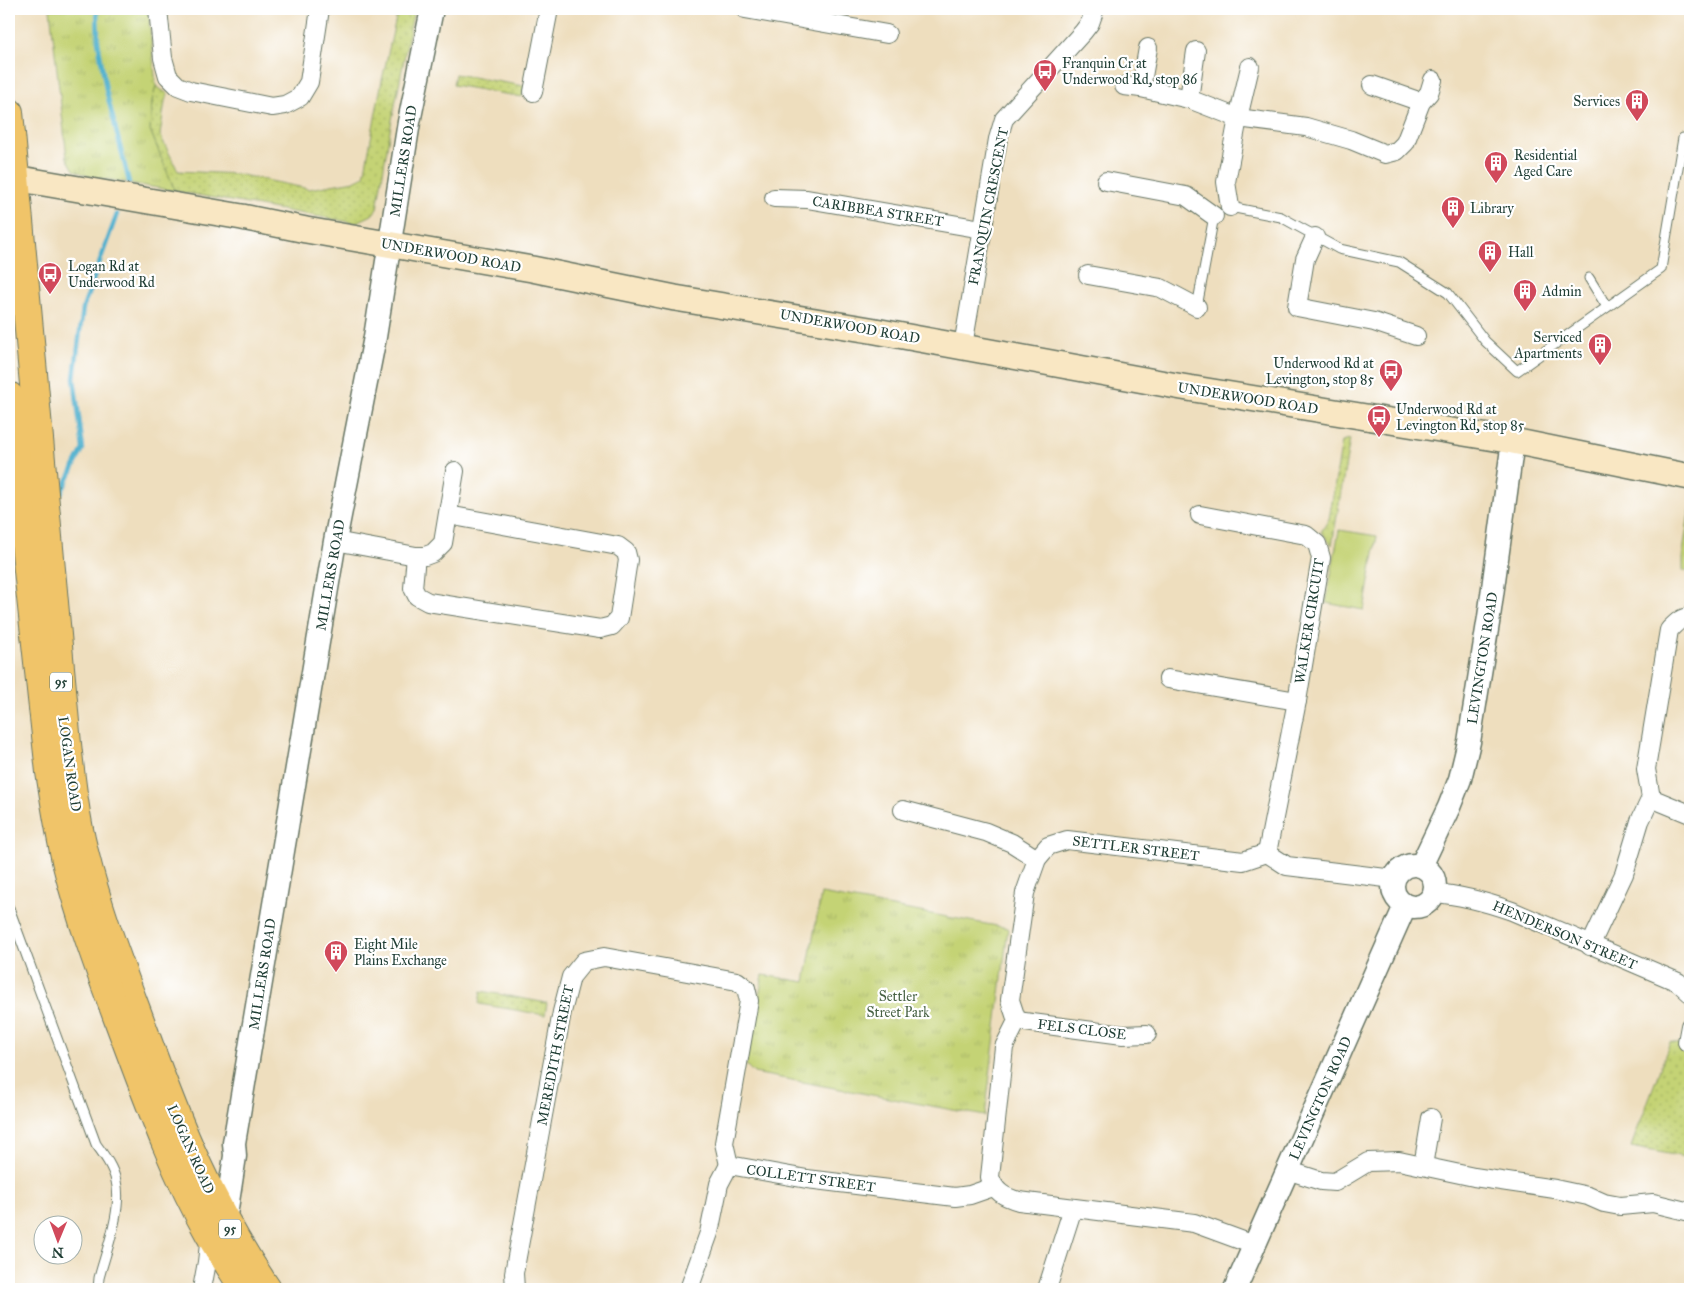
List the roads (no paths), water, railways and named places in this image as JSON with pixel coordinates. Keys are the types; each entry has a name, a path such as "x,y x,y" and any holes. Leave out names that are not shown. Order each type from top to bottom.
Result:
{"main road":[{"name":"LOGAN ROAD","path":"9,112 12,177 66,744 75,806 84,850 108,932 177,1122 197,1166 218,1228 244,1289"},
{"name":"UNDERWOOD ROAD","path":"12,177 532,269 675,298 963,346 1182,387 1513,441 1690,477"},
{"name":"LOGAN ROAD","path":"9,396 49,763 58,825 67,866 99,965 159,1126 192,1200 218,1228 267,1289"}],"street":[{"path":"158,9 168,76 178,86 191,91 272,107 285,105 300,97 309,82 320,9"},
{"name":"MILLERS ROAD","path":"218,1228 235,1156 234,1143 335,541 375,337 409,122 432,9"},
{"path":"533,92 549,9"},
{"path":"745,9 811,14 887,34"},
{"name":"FRANQUIN CRESCENT","path":"963,346 998,139 1004,119 1083,32 1090,23 1094,9"},
{"path":"1141,88 1148,48"},
{"path":"1189,99 1196,51"},
{"path":"1230,207 1226,182 1250,67"},
{"path":"1124,86 1189,99 1238,118 1306,127 1351,140 1385,154 1396,151 1406,143 1421,102 1429,94 1433,80"},
{"path":"1372,85 1421,102"},
{"path":"1106,181 1186,196 1214,216"},
{"name":"CARIBBEA STREET","path":"774,198 807,199 982,229"},
{"path":"1315,237 1305,259 1296,307 1374,322 1416,336"},
{"path":"1088,275 1161,288 1197,307"},
{"name":"LEVINGTON ROAD","path":"1421,866 1450,807 1460,779 1469,742 1489,617 1513,441"},
{"path":"335,541 416,556 425,556 433,553 443,543 456,471"},
{"path":"416,556 413,588 417,596 428,602 600,629 612,626 618,618 628,560 626,552 618,546 448,515"},
{"name":"WALKER CIRCUIT","path":"1200,515 1306,535 1317,544 1321,558 1297,701 1267,853"},
{"path":"1590,946 1624,874 1640,821 1651,798 1646,769 1669,630 1678,621 1685,617 1690,617"},
{"name":"WALKER CIRCUIT","path":"1168,679 1297,701"},
{"path":"1651,798 1690,814"},
{"path":"903,810 986,832 1012,843 1037,859 1025,893 1011,991 1010,1000 1017,1021 1004,1047 990,1177 993,1187 1005,1197 1019,1201 1194,1223 1230,1235 1254,1246"},
{"name":"SETTLER STREET","path":"1037,859 1048,846 1067,840 1243,861 1267,853"},
{"path":"1267,853 1287,866 1394,879"},
{"path":"1421,866 1430,872 1433,877 1435,882 1434,893 1428,903 1422,906 1417,908 1405,906 1394,895 1392,890 1394,879 1400,870 1405,867 1421,866"},
{"name":"HENDERSON STREET","path":"1434,893 1453,894 1512,911 1590,946 1678,982 1690,993"},
{"name":"LEVINGTON ROAD","path":"1235,1289 1405,906"},
{"name":"MEREDITH STREET","path":"514,1289 514,1273 562,1012 571,977 584,961 604,957 737,980 746,988 749,1001 724,1143 729,1165"},
{"name":"FELS CLOSE","path":"1017,1021 1123,1035 1147,1034"},
{"path":"1423,1166 1431,1118"},
{"name":"MILLERS ROAD","path":"197,1166 218,1166 226,1160 234,1143"},
{"path":"1287,1170 1321,1181 1335,1182 1368,1162 1399,1162 1474,1177 1555,1189 1588,1196 1604,1203 1620,1206 1652,1203 1690,1212"},
{"name":"COLLETT STREET","path":"688,1289 710,1234 719,1184 729,1165 807,1179 955,1197 970,1195 993,1187"},
{"path":"1047,1289 1073,1208"},
{"path":"202,1289 218,1228"}],"lane":[{"path":"1197,307 1214,216 1230,207 1281,217 1339,249 1399,262 1448,293 1485,341 1517,371 1661,269 1684,138"},
{"path":"1589,278 1607,307"},
{"path":"9,908 96,1144 109,1162 116,1181 118,1209 99,1278 98,1289"}],"waterway":[{"path":"97,9 98,41 106,90 129,182"},
{"path":"61,493 83,449 74,378 83,308 117,214"}],"place":[{"name":"Franquin Cr at Underwood Rd, stop 86","path":"1045,92"},
{"name":"Services","path":"1637,122"},
{"name":"Residential Aged Care","path":"1496,184"},
{"name":"Library","path":"1453,229"},
{"name":"Hall","path":"1490,273"},
{"name":"Logan Rd at Underwood Rd","path":"50,295"},
{"name":"Admin","path":"1525,312"},
{"name":"Serviced Apartments","path":"1600,366"},
{"name":"Underwood Rd at Levington, stop 85","path":"1391,392"},
{"name":"Underwood Rd at Levington Rd, stop 85","path":"1379,438"},
{"name":"Eight Mile Plains Exchange","path":"336,973"}],"park label":[{"name":"Settler Street Park","path":"898,1004"}]}
